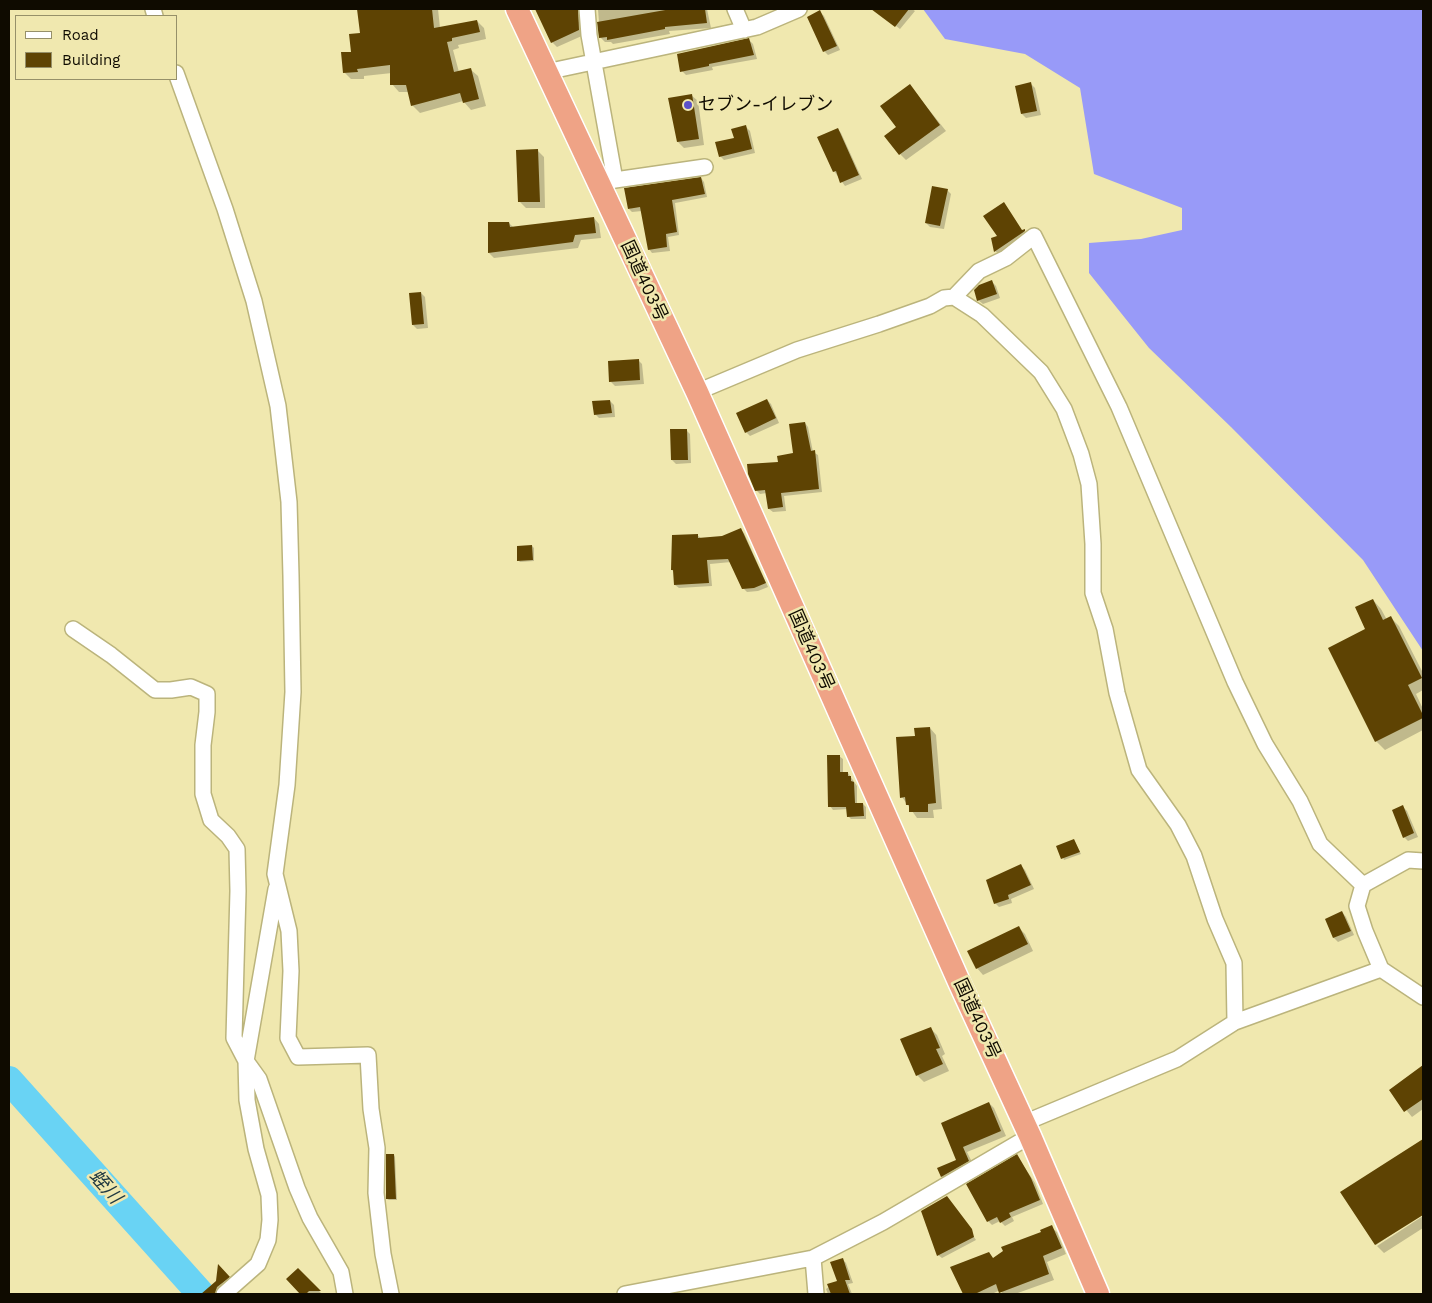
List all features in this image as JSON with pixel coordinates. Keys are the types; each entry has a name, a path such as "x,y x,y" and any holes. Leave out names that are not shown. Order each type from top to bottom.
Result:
{"highway":[{"name":"国道403号","path":"517,9 546,72 607,183 697,392 948,957 1027,1129 1098,1294"}],"street":[{"path":"587,9 607,183 705,167"},
{"path":"735,9 744,30"},
{"path":"546,72 758,27 799,9"},
{"path":"178,79 225,209 254,301 278,406 289,502 293,692 287,785 275,874 289,931 291,972 288,1038 298,1057 368,1055 371,1109 377,1148 376,1193 383,1254 391,1294"},
{"path":"954,298 979,271 1006,258 1034,236 1119,407 1235,682 1265,744 1300,801 1320,844 1363,885"},
{"path":"697,392 797,350 888,321 930,306 944,298 954,298 982,315 1041,372 1064,409 1081,454 1089,484 1093,544 1093,593 1105,629 1118,693 1139,770 1178,825 1194,856 1215,920 1234,962 1236,1022"},
{"path":"74,629 155,690 191,687 208,694 204,745 204,794 211,820 228,836 237,849 238,891 234,1038 259,1079 290,1171 306,1211 341,1272 346,1294"},
{"path":"1423,861 1408,860 1363,885 1357,906 1381,969 1423,997"},
{"path":"224,1294 258,1264 268,1240 270,1220 269,1195 256,1149 247,1100 246,1060 278,883"},
{"path":"626,1294 813,1258 883,1222 1027,1129 1177,1058 1236,1022 1381,969"},
{"path":"813,1258 816,1294"}],"shaded area":[{"path":"923,9 1423,9 1423,651 1363,560 1231,427 1149,348 1089,273 1089,243 1141,239 1182,230 1182,208 1094,174 1080,88 1025,54 945,39"}],"building":[{"path":"357,9 432,9 434,28 477,20 480,32 452,38 452,41 447,42 454,72 471,68 479,99 463,103 460,93 411,106 406,85 390,85 390,65 357,69 358,72 343,73 341,52 351,52 349,34 360,33"},
{"path":"535,9 578,9 579,30 551,43"},
{"path":"671,9 705,9 707,23 665,27 665,29 607,40 607,37 599,38 597,22"},
{"path":"871,9 909,9 895,27"},
{"path":"820,10 837,46 823,52 807,17"},
{"path":"749,38 754,55 680,72 677,54"},
{"path":"1031,82 1037,111 1021,114 1015,86"},
{"path":"910,84 940,125 899,155 884,136 896,127 880,106"},
{"path":"692,94 699,139 677,142 668,98"},
{"path":"746,125 752,149 719,157 715,142 734,138 731,129"},
{"path":"838,128 859,175 840,183 836,171 833,172 817,137"},
{"path":"538,149 540,202 518,202 516,150"},
{"path":"701,177 705,194 672,200 677,232 666,234 667,247 648,250 640,207 628,209 624,188"},
{"path":"932,186 948,189 940,226 925,223"},
{"path":"1004,202 1022,230 1025,229 1025,231 994,252 991,238 997,236 983,216"},
{"path":"594,217 596,233 575,235 573,242 488,253 488,222 509,222 510,227"},
{"path":"992,280 997,294 977,301 974,290 979,285"},
{"path":"421,292 424,324 412,325 409,293"},
{"path":"639,359 640,380 609,382 608,361"},
{"path":"767,399 776,418 745,433 736,413"},
{"path":"610,400 612,413 594,415 592,401"},
{"path":"805,422 811,451 815,450 819,489 781,493 783,507 768,509 765,490 755,491 748,474 747,464 778,462 777,456 793,453 789,424"},
{"path":"670,429 687,429 688,460 671,460"},
{"path":"741,528 766,583 754,588 742,589 728,559 707,560 709,583 674,585 673,570 671,570 672,535 698,534 698,538 722,536"},
{"path":"532,545 533,560 517,561 517,546"},
{"path":"1373,599 1383,620 1391,616 1422,678 1408,685 1423,715 1423,718 1375,742 1328,648 1365,629 1355,607"},
{"path":"930,727 936,803 928,804 928,812 909,812 909,805 906,805 905,797 900,798 896,737 915,736 914,728"},
{"path":"827,755 840,755 840,772 848,772 848,776 851,776 851,781 854,782 855,803 863,803 864,816 847,817 846,807 828,807"},
{"path":"1403,805 1414,833 1403,838 1392,810"},
{"path":"1074,839 1080,852 1061,859 1056,846"},
{"path":"1021,864 1031,885 1008,895 1009,899 994,904 986,880"},
{"path":"1342,911 1351,931 1333,938 1325,919"},
{"path":"1019,926 1028,944 976,969 967,951"},
{"path":"931,1027 940,1048 936,1049 943,1064 916,1076 900,1039"},
{"path":"1423,1065 1423,1099 1404,1112 1389,1090"},
{"path":"989,1102 1001,1131 963,1147 969,1161 941,1177 937,1168 956,1160 941,1123"},
{"path":"1423,1139 1423,1215 1375,1245 1340,1192"},
{"path":"386,1154 394,1154 396,1199 386,1199"},
{"path":"1017,1154 1031,1178 1040,1200 1009,1213 1011,1217 1000,1223 997,1217 987,1222 966,1184"},
{"path":"947,1196 972,1229 974,1237 937,1256 921,1211"},
{"path":"1052,1225 1062,1248 1043,1256 1049,1274 999,1293 996,1284 975,1294 963,1294 950,1267 989,1252 993,1258 1003,1251 1001,1247 1041,1232 1040,1230"},
{"path":"843,1258 850,1280 845,1280 850,1294 831,1294 827,1284 837,1281 830,1262"},
{"path":"218,1264 230,1277 217,1287 215,1294 201,1294 216,1281"},
{"path":"298,1268 321,1291 309,1291 306,1294 300,1294 286,1279"}],"waterway":[{"name":"蛭川","path":"9,1080 201,1294"}],"place":[{"name":"セブン-イレブン","path":"688,105"}]}
